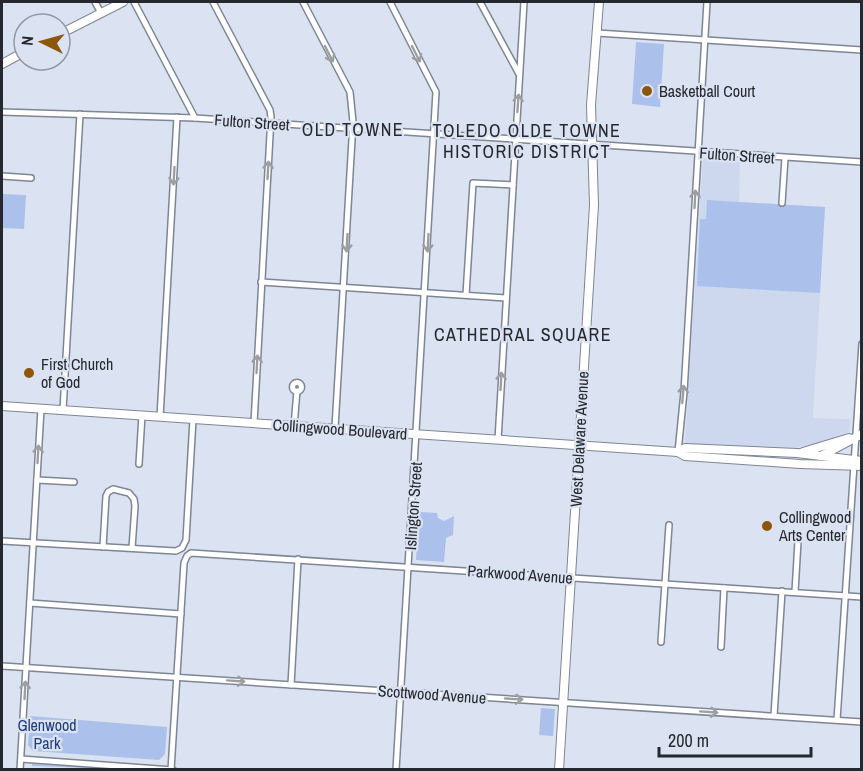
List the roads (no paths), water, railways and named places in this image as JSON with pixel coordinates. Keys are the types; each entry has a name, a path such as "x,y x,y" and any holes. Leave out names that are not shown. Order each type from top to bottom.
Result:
{"main road":[{"path":"72,28 123,2"},
{"name":"West Delaware Avenue","path":"559,770 594,204 591,105 599,2"},
{"name":"Collingwood Boulevard","path":"2,406 678,452 685,456 800,464 857,463"},
{"path":"797,453 859,435"},
{"path":"800,464 821,456 859,435"},
{"name":"Collingwood Boulevard","path":"678,452 685,448 797,453 857,463"},
{"path":"730,459 734,450"}],"street":[{"path":"95,2 101,13"},
{"path":"134,2 195,118"},
{"path":"213,2 270,110 254,423"},
{"path":"303,2 350,92 353,129 335,428"},
{"name":"Islington Street","path":"390,2 436,92 396,770"},
{"path":"480,2 520,74"},
{"path":"498,440 525,2"},
{"path":"678,452 684,392 707,2"},
{"path":"597,33 861,50"},
{"name":"Fulton Street","path":"2,112 195,118 861,162"},
{"path":"63,410 80,114"},
{"path":"160,417 177,117"},
{"path":"782,203 785,158"},
{"path":"2,176 31,178"},
{"path":"466,295 472,183 513,185"},
{"path":"261,282 506,298"},
{"path":"837,720 859,435 861,344"},
{"path":"294,426 297,391"},
{"path":"20,770 41,409"},
{"path":"139,464 142,415"},
{"path":"2,541 176,551 182,548 186,540 193,418"},
{"path":"37,480 74,482"},
{"path":"103,547 106,496 113,489 129,493 135,502 132,549"},
{"path":"661,642 669,525"},
{"path":"795,592 798,541"},
{"name":"Parkwood Avenue","path":"181,615 184,563 187,556 194,553 861,597"},
{"path":"291,684 298,559"},
{"path":"720,647 724,588"},
{"path":"774,716 782,591"},
{"path":"21,759 172,769 181,615 30,603"},
{"name":"Scottwood Avenue","path":"2,666 861,722"}],"place":[{"name":"Basketball Court","path":"647,91"},
{"name":"First Church of God","path":"29,373"},
{"name":"Collingwood Arts Center","path":"767,526"}],"district":[{"name":"OLD TOWNE","path":"353,130"},
{"name":"TOLEDO OLDE TOWNE HISTORIC DISTRICT","path":"527,141"},
{"name":"CATHEDRAL SQUARE","path":"523,335"}],"park label":[{"name":"Glenwood Park","path":"47,734"}]}
